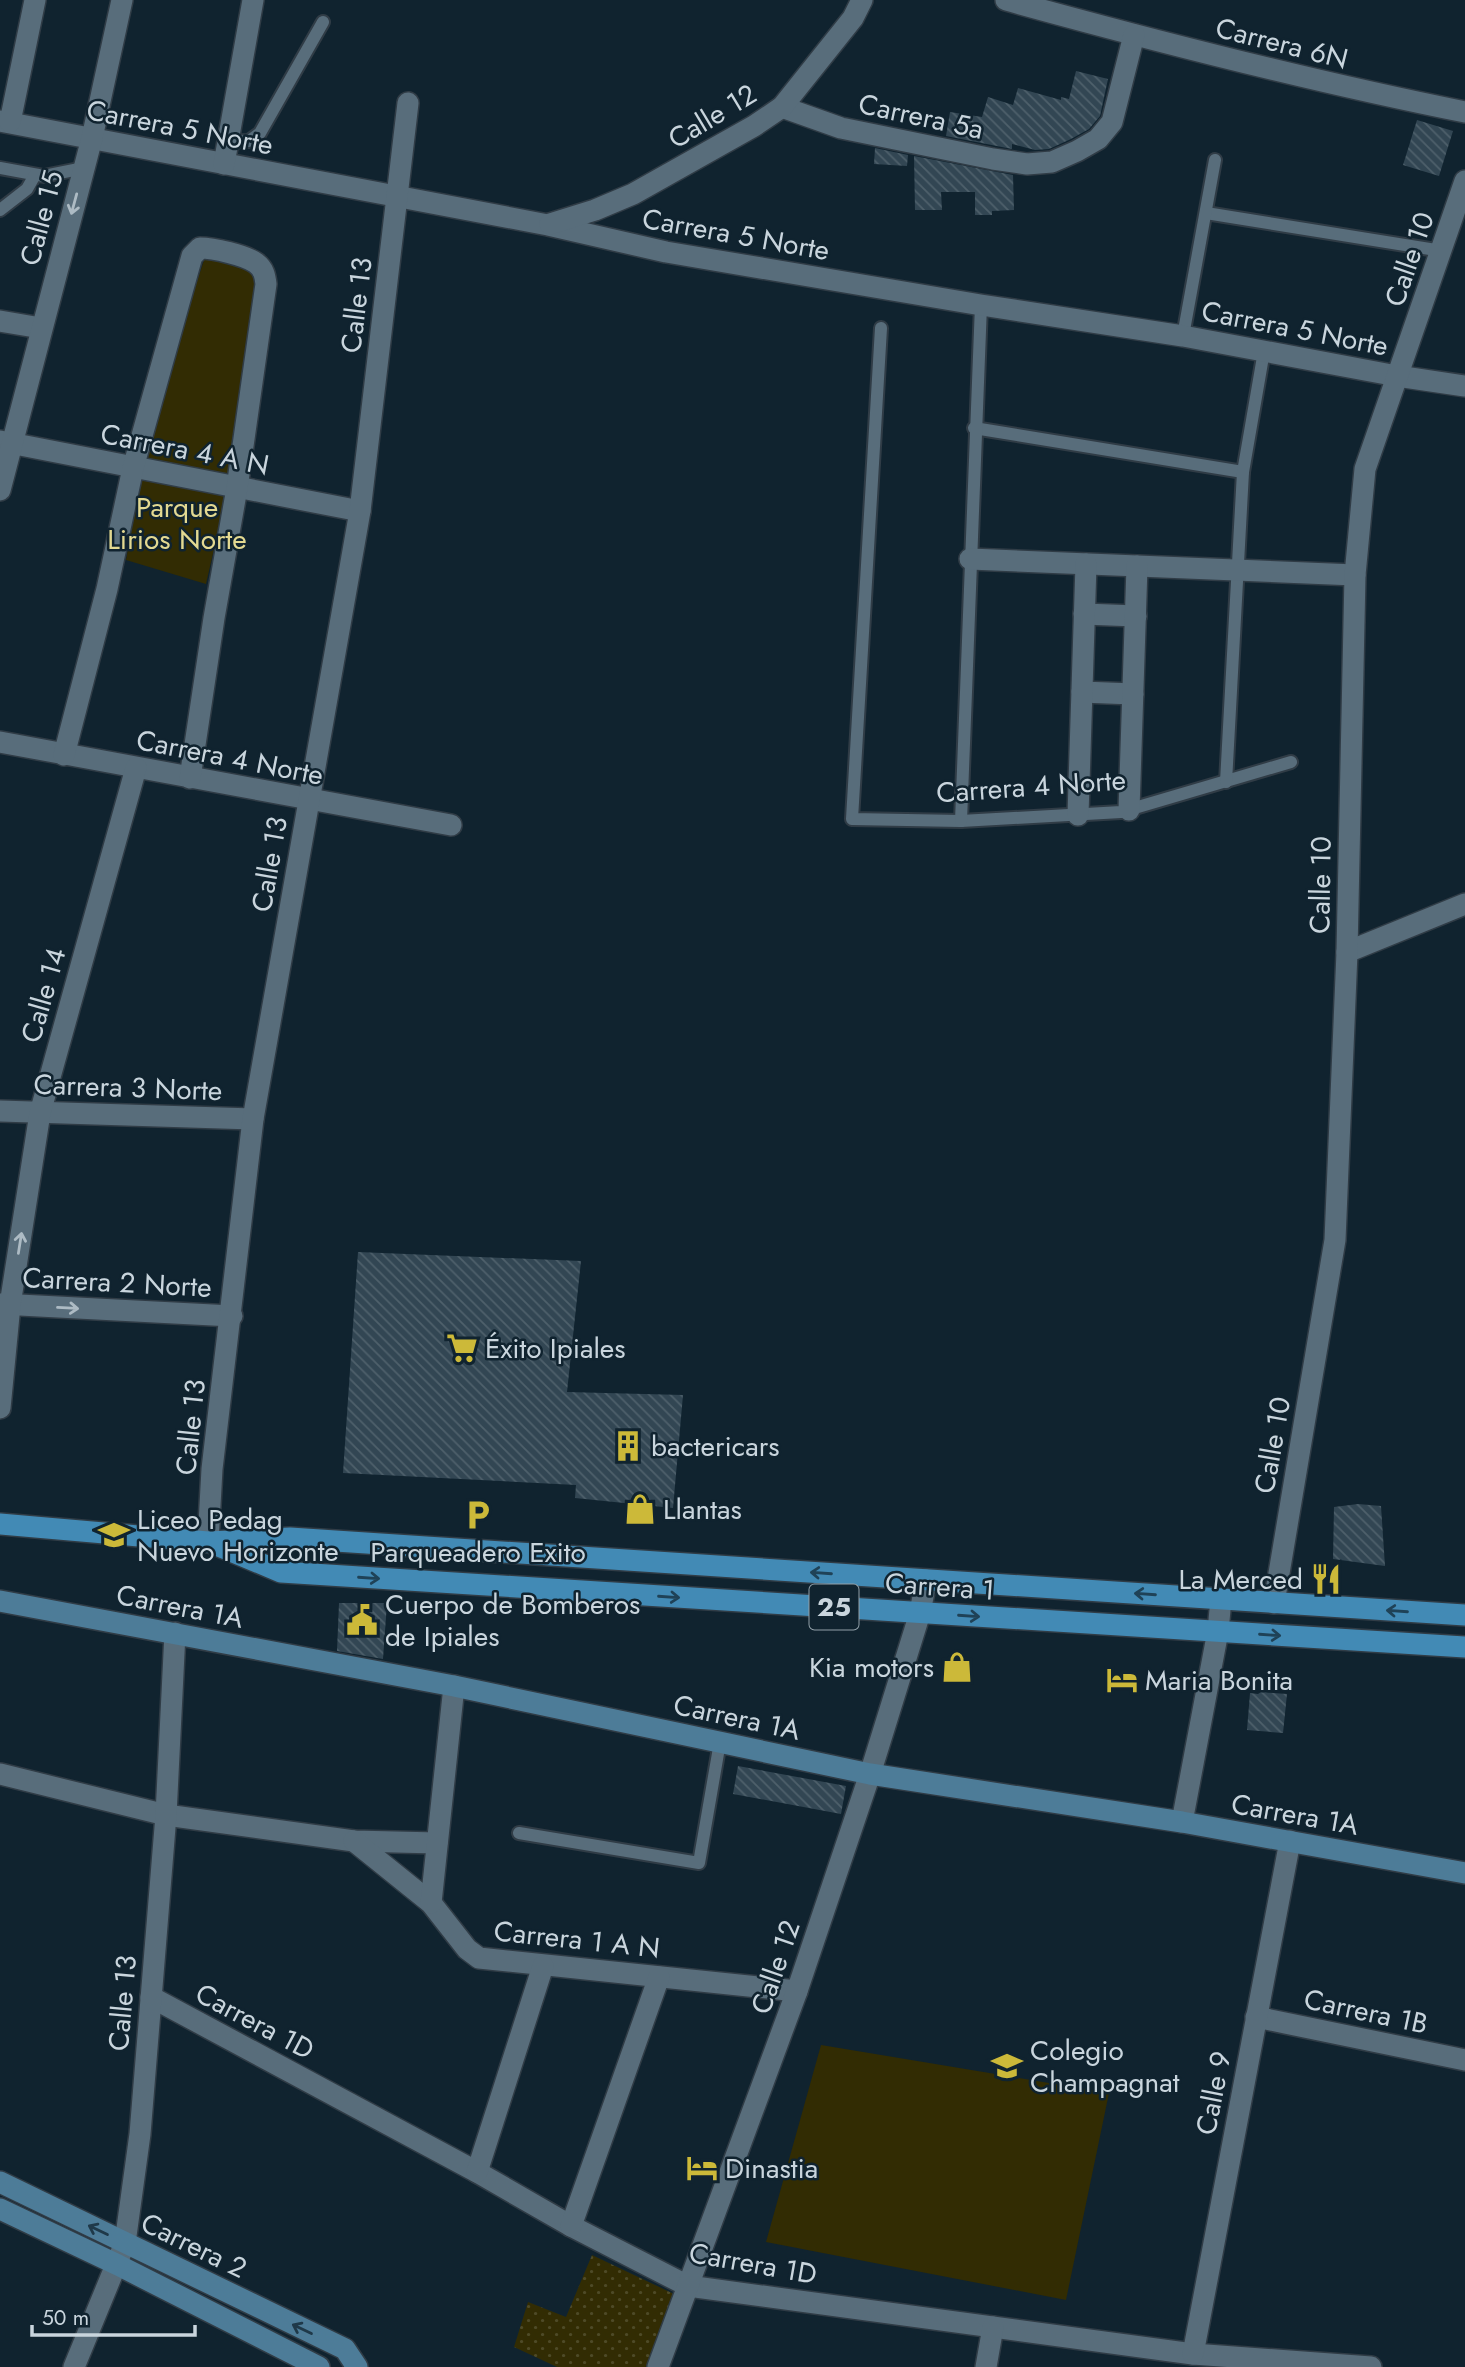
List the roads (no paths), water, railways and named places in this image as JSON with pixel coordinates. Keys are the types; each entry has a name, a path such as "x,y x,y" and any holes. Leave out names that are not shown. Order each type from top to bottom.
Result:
{"main road":[{"name":"Carrera 1","path":"0,1524 208,1542 290,1538 1465,1615"},
{"name":"Carrera 1","path":"208,1542 281,1572 1465,1647"},
{"path":"462,1584 464,1549"}],"street":[{"path":"5,121 35,0"},
{"name":"Calle 15","path":"0,490 6,443 41,328 92,138 122,0"},
{"path":"224,164 253,0"},
{"name":"Calle 12","path":"548,225 633,194 754,126 782,107 853,18 862,0"},
{"name":"Carrera 6N","path":"1006,0 1346,88 1465,112"},
{"name":"Carrera 5a","path":"782,107 841,128 993,159 1027,164 1052,162 1098,139 1112,122 1134,35"},
{"name":"Calle 13","path":"208,1542 212,1469 253,1119 360,511 408,103"},
{"name":"Carrera 5 Norte","path":"5,121 548,225 666,252 1183,336 1396,376 1465,386"},
{"name":"Calle 10","path":"1274,1603 1335,1240 1347,952 1355,575 1365,469 1465,181"},
{"path":"64,755 107,589 133,468 192,256 200,248 211,248 255,262 264,271 266,284 237,488 190,778"},
{"path":"0,321 41,328"},
{"name":"Carrera 4 A N","path":"6,443 360,511"},
{"path":"970,559 1355,575"},
{"path":"1078,815 1086,564"},
{"path":"1129,810 1137,566"},
{"path":"1084,614 1136,616"},
{"path":"1082,692 1133,694"},
{"name":"Carrera 4 Norte","path":"0,742 451,825"},
{"name":"Calle 14","path":"0,1408 5,1304 40,1113 136,768"},
{"path":"1347,952 1465,904"},
{"name":"Carrera 3 Norte","path":"0,1111 253,1119"},
{"name":"Carrera 2 Norte","path":"5,1304 232,1316"},
{"name":"Calle 12","path":"658,2367 797,1991 870,1774 920,1613 926,1580"},
{"path":"1182,1822 1218,1631 1221,1599"},
{"name":"Carrera 1A","path":"0,1601 454,1686 870,1774 1182,1822 1465,1873"},
{"name":"Calle 13","path":"74,2367 125,2243 140,2134 166,1815 176,1633"},
{"path":"431,1903 454,1686"},
{"path":"0,1774 166,1815 355,1841 437,1843"},
{"name":"Carrera 1 A N","path":"355,1841 431,1903 467,1949 479,1958 797,1991"},
{"name":"Calle 9","path":"1193,2354 1290,1841"},
{"path":"477,2172 543,1966"},
{"path":"571,2226 659,1977"},
{"name":"Carrera 1D","path":"150,1997 477,2172 571,2226 688,2286 1193,2354 1371,2367"},
{"name":"Carrera 1B","path":"1256,2017 1465,2060"},
{"name":"Carrera 2","path":"0,2182 345,2349 357,2367"},
{"name":"Carrera 2","path":"0,2209 118,2265 319,2367"},
{"path":"986,2367 993,2327"}],"lane":[{"path":"228,142 248,141 260,133 323,22"},
{"path":"1183,336 1215,160"},
{"path":"0,168 35,175 60,174 84,168"},
{"path":"0,209 27,189 35,175"},
{"path":"1206,212 1442,251"},
{"path":"961,821 974,428 981,305"},
{"name":"Carrera 4 Norte","path":"881,328 852,819 961,821 1129,810 1291,762"},
{"path":"1226,782 1242,472 1264,351"},
{"path":"974,428 1242,472"},
{"path":"519,1833 699,1863 720,1742"}],"place":[{"name":"Éxito Ipiales","path":"462,1348"},
{"name":"bactericars","path":"628,1446"},
{"name":"Llantas","path":"640,1509"},
{"name":"Parqueadero Exito","path":"478,1515"},
{"name":"Liceo Pedag Nuevo Horizonte","path":"114,1535"},
{"name":"La Merced","path":"1326,1579"},
{"name":"Cuerpo de Bomberos de Ipiales","path":"362,1620"},
{"name":"Kia motors","path":"957,1667"},
{"name":"Maria Bonita","path":"1122,1680"},
{"name":"Colegio Champagnat","path":"1007,2066"},
{"name":"Dinastia","path":"702,2168"}],"park label":[{"name":"Parque Lirios Norte","path":"177,523"}]}
